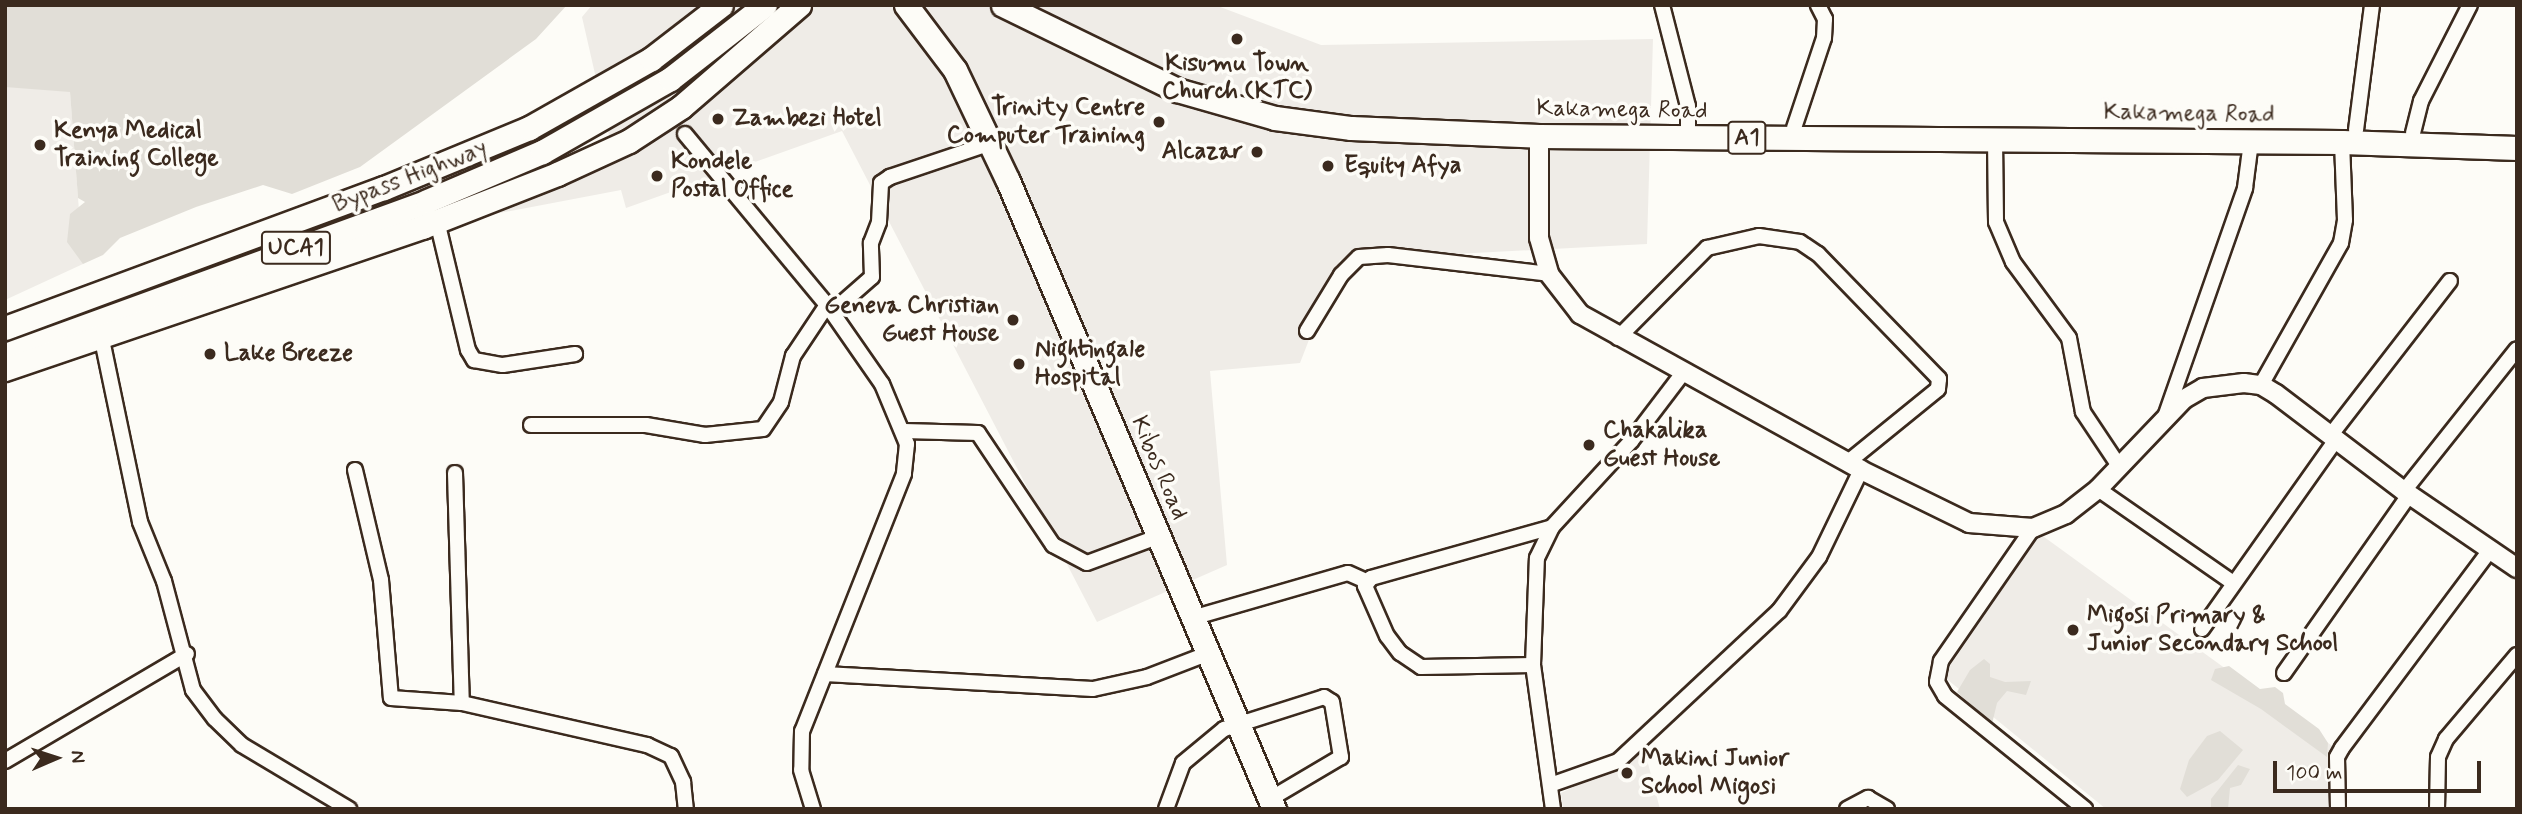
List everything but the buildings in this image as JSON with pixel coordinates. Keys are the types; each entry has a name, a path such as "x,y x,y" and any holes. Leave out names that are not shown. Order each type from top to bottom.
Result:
{"main road":[{"path":"5,328 384,188 529,128 651,59 721,5"},
{"name":"Bypass Highway","path":"5,340 539,145 743,5"},
{"name":"Bypass Highway","path":"5,355 427,201 670,79 765,5"},
{"path":"5,369 437,221 629,141 681,107 799,5"},
{"name":"Kibos Road","path":"906,5 955,70 991,143 1272,804"},
{"name":"Kakamega Road","path":"1003,5 1164,85 1275,118 1351,128 1539,136 2251,142 2413,133 2517,137"},
{"name":"Kakamega Road","path":"1014,5 1179,83 1274,111 1363,123 2349,136 2517,148"}],"street":[{"path":"1662,5 1688,106 1688,127"},
{"path":"1794,128 1824,38 1825,19 1818,5"},
{"path":"2261,385 2342,243 2349,136 2372,5"},
{"path":"2413,133 2421,101 2470,5"},
{"path":"685,134 830,309 882,384 904,431 905,474 800,741 804,789 813,809"},
{"path":"1539,136 1539,238 1549,274 1580,314 1618,338 1854,466 1969,523 2033,528 2066,514 2098,489 2164,420 2203,388 2261,385 2407,493 2517,568"},
{"path":"1995,139 1996,222 2013,262 2069,338 2083,412 2119,466"},
{"path":"2164,420 2245,188 2251,142"},
{"path":"531,425 646,425 705,435 763,429 780,402 793,356 830,309 872,277 872,243 879,222 881,183 991,143"},
{"path":"437,221 468,349 474,360 503,365 575,354"},
{"path":"1550,785 1618,761 1779,611 1819,557 1854,466 1938,388 1939,379 1818,254 1800,242 1759,236 1707,248 1618,338"},
{"path":"1307,331 1341,275 1359,257 1388,255 1549,274"},
{"path":"2202,629 2332,439 2450,281"},
{"path":"102,335 141,522 187,654 193,690 226,732 257,756 349,809"},
{"path":"2284,673 2407,493 2517,349"},
{"path":"1553,809 1533,665 1535,567 1552,527 1632,440 1683,373"},
{"path":"904,431 978,433 1053,545 1087,563 1160,536"},
{"path":"355,470 381,580 391,698 462,704 595,731 661,751 678,769 686,809"},
{"path":"455,472 462,704"},
{"path":"2098,489 2232,582"},
{"path":"1192,618 1348,573 1366,581 1552,527"},
{"path":"2033,528 1941,661 1937,681 1945,696 2085,809"},
{"path":"2338,809 2337,757 2342,748 2490,550"},
{"path":"1366,581 1368,600 1387,636 1412,662 1438,670 1533,665"},
{"path":"825,674 1065,691 1147,677 1207,653"},
{"path":"5,761 187,654"},
{"path":"2437,809 2438,757 2446,739 2517,655"},
{"path":"1166,809 1183,762 1237,722 1315,698 1332,702 1341,758 1272,804"},
{"path":"1847,809 1868,797 1886,809"}],"shaded area":[{"name":"Kenya Medical Training College","path":"5,5 70,91 83,264 5,300"},
{"path":"5,5 567,5 536,39 360,167 292,194 263,185 196,207 120,238 103,255 83,264 67,242 70,214 85,202 78,198 70,92 5,87"},
{"path":"592,5 1215,5 1321,45 1653,39 1647,244 1340,260 1300,363 1210,371 1227,565 1097,622 842,131 626,208 621,190 436,225 611,144 582,17"},
{"name":"Migosi Primary & Junior Secondary School","path":"2040,534 2335,748 2337,809 2106,809 1943,676"},
{"path":"1984,659 1990,664 1990,677 2005,682 2031,681 2026,695 2007,691 1997,703 1992,724 1957,692 1970,670"},
{"path":"2229,666 2260,689 2275,687 2283,693 2285,704 2319,729 2328,743 2327,757 2261,709 2211,680 2215,669"},
{"path":"2220,731 2243,750 2218,780 2187,797 2180,789 2189,760 2207,736"},
{"name":"Makini Junior School Migosi","path":"1645,752 1660,809 1563,809 1561,793"},
{"path":"2238,765 2250,769 2241,785 2230,788 2228,809 2211,809 2211,799"}],"place":[{"name":"Kisumu Town Church (KTC)","path":"1237,39"},
{"name":"Zambezi Hotel","path":"718,119"},
{"name":"Trinity Centre Computer Training","path":"1159,122"},
{"name":"Kenya Medical Training College","path":"40,145"},
{"name":"Alcazar","path":"1257,152"},
{"name":"Equity Afya","path":"1328,166"},
{"name":"Kondele Postal Office","path":"657,176"},
{"name":"Geneva Christian Guest House","path":"1013,320"},
{"name":"Lake Breeze","path":"210,354"},
{"name":"Nightingale Hospital","path":"1019,364"},
{"name":"Chakalika Guest House","path":"1589,445"},
{"name":"Migosi Primary & Junior Secondary School","path":"2073,630"},
{"name":"Makini Junior School Migosi","path":"1627,773"}]}
